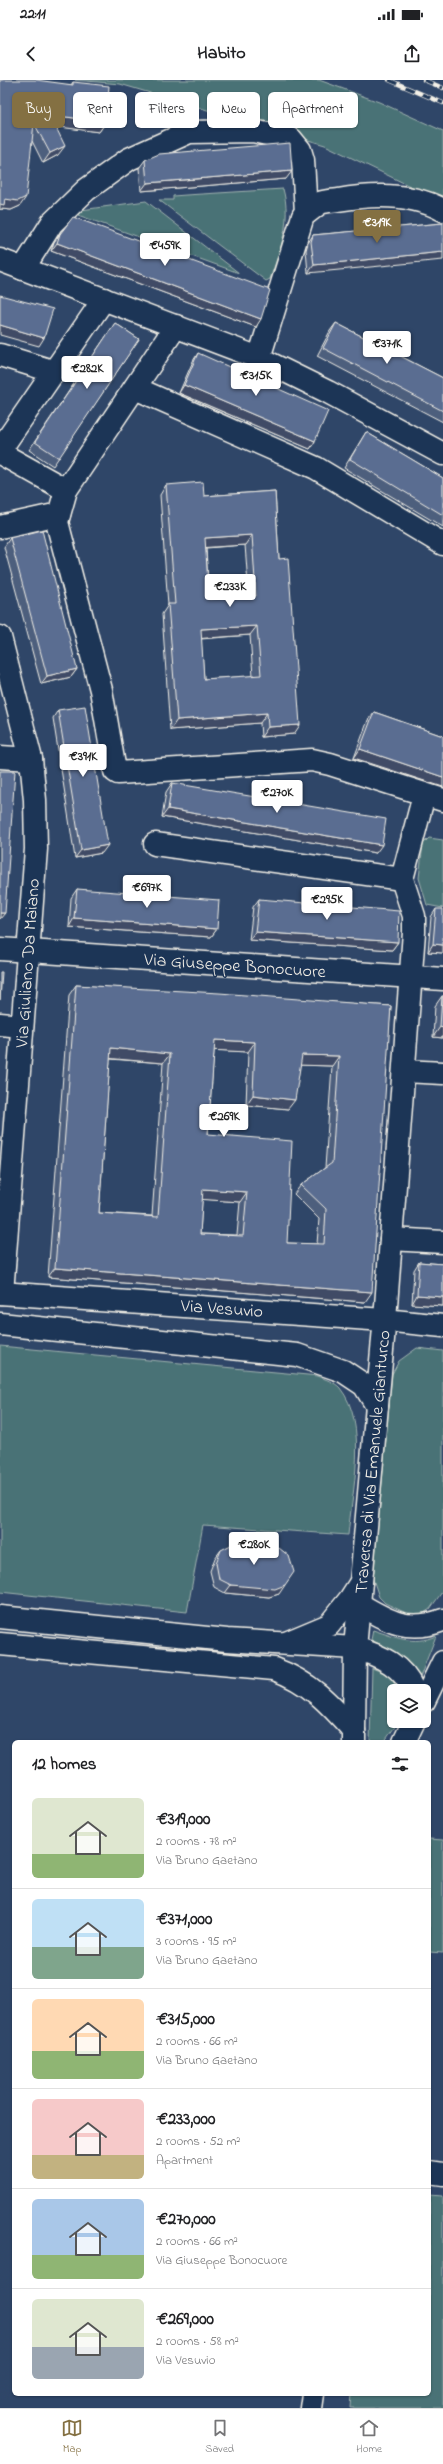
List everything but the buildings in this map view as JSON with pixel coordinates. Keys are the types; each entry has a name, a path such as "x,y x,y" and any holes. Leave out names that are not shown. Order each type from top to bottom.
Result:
{"street":[{"path":"22,269 52,223 86,190 129,159 189,132 253,131 291,139 300,150 303,160 306,213"},
{"path":"259,358 303,216 306,213 321,203 355,197 386,196 433,204 443,210"},
{"path":"0,260 259,358 328,392 443,454"},
{"path":"66,490 0,452 52,371 104,299"},
{"path":"155,844 402,880 434,797 312,760 116,772 101,690 58,530 59,514 66,490 176,326"},
{"path":"0,355 52,371"},
{"path":"134,388 316,468 443,544"},
{"path":"0,527 59,514"},
{"name":"Via Giuliano Da Maiano","path":"0,637 31,759 35,800 36,849 22,1026 8,1113 1,1293"},
{"path":"0,757 31,759"},
{"name":"Traversa di Via Emanuele Gianturco","path":"354,1736 355,1648 377,1406 412,977 414,916 402,880"},
{"name":"Via Giuseppe Bonocuore","path":"0,949 443,979"},
{"path":"0,1024 22,1026"},
{"path":"404,1071 443,1073"},
{"path":"391,1239 443,1242"},
{"name":"Via Vesuvio","path":"1,1293 384,1320 443,1326"},
{"name":"Via Vesuvio","path":"0,1324 297,1355 343,1371 364,1386 377,1406"},
{"path":"286,1643 329,1625 350,1599 361,1581"},
{"name":"Traversa di Via Emanuele Gianturco","path":"359,1604 389,1621 403,1625 415,1627 443,1620"},
{"path":"0,1617 219,1639 355,1648 374,1654 400,1669 410,1684"},
{"path":"0,1644 274,1669 288,1674 319,1693 354,1736"},
{"path":"431,1687 443,1662"},
{"path":"405,1740 411,1728"},
{"path":"431,2172 443,2174"},
{"path":"312,2408 313,2396"}],"green space":[{"path":"75,80 319,80 352,92 268,92 268,128 358,128 358,94 379,102 443,131 443,202 325,145 260,126 260,92 207,92 207,110 199,108 199,92 147,92 120,84"},
{"path":"283,189 286,212 284,235 270,279 266,281 159,200 173,200 173,196"},
{"path":"146,201 239,273 75,214 74,211"},
{"path":"429,838 443,840 443,908 427,905 419,878 423,844"},
{"path":"0,1346 318,1376 332,1382 340,1388 349,1403 354,1420 356,1439 355,1479 348,1535 203,1525 187,1612 0,1592"},
{"path":"417,1348 443,1351 443,1587 442,1592 430,1609 421,1615 408,1614 385,1603 379,1597 373,1579 392,1374 399,1361"},
{"path":"373,1630 397,1638 412,1640 428,1639 436,1636 420,1677 410,1665 398,1655 371,1640"},
{"path":"372,1668 389,1675 395,1684 387,1684 387,1728 394,1728 385,1740 370,1740"},
{"path":"431,1839 443,1840 443,1953 431,1952"},
{"path":"431,2195 443,2196 443,2408 350,2408 351,2396 431,2396"}],"railway":[{"path":"389,80 443,103"},
{"path":"424,80 443,88"}]}
